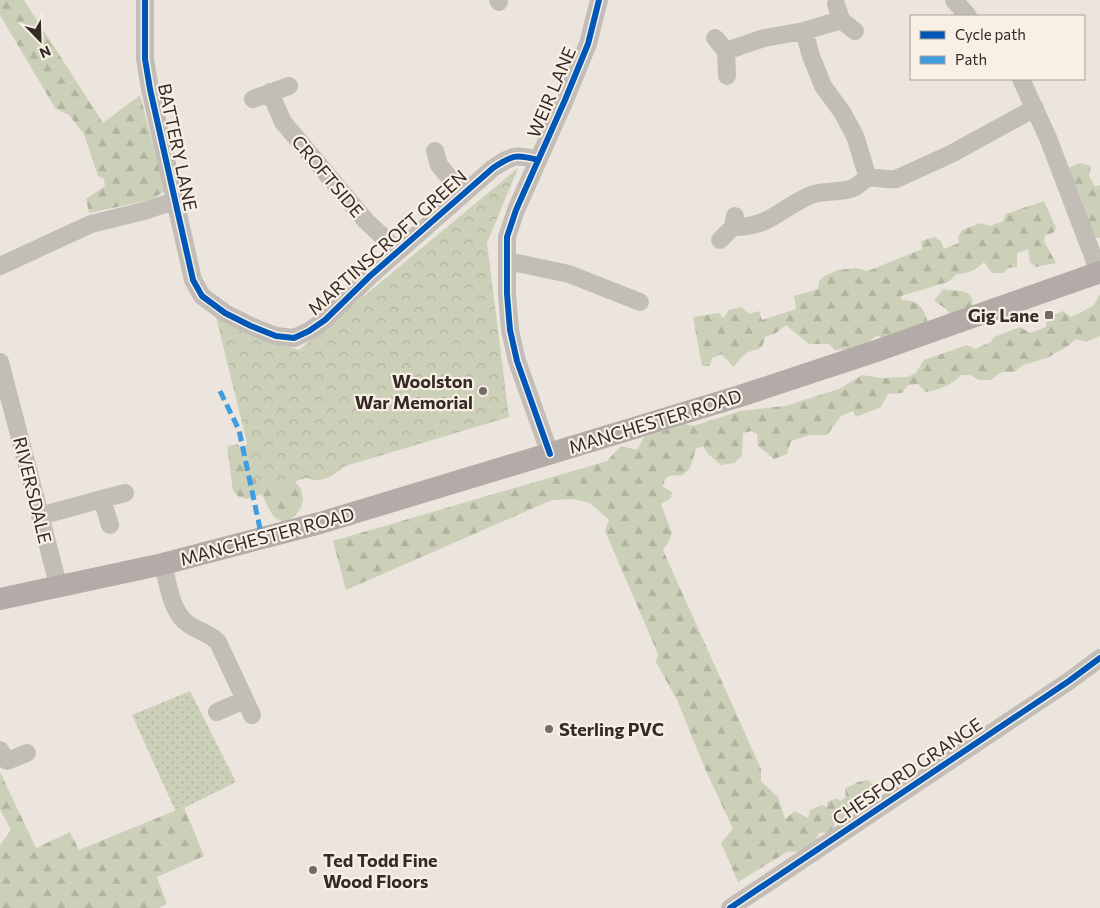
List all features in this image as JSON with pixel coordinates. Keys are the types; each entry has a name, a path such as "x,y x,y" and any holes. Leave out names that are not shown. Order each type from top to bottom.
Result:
{"main road":[{"name":"MANCHESTER ROAD","path":"0,599 59,588 163,564 320,523 740,396 876,351 1100,272"}],"street":[{"name":"BATTERY LANE","path":"144,0 145,59 150,89 193,280 202,296"},
{"name":"WEIR LANE","path":"550,454 513,346 507,294 508,237 516,210 588,44 599,0"},
{"path":"954,0 967,15"},
{"path":"727,76 721,45 804,31 838,12 855,31"},
{"path":"804,31 810,56 823,86 842,112 855,136 868,178"},
{"path":"1021,80 1035,108 1100,272"},
{"path":"253,98 289,86"},
{"name":"CROFTSIDE","path":"270,92 283,122 366,221 398,251"},
{"path":"720,240 734,221 752,226 764,222 812,195 853,188 868,178 896,179 951,154 1035,108"},
{"name":"MARTINSCROFT GREEN","path":"435,151 439,166 463,194"},
{"name":"MARTINSCROFT GREEN","path":"202,296 225,312 251,326 276,336 294,338 325,320 370,276 493,168 511,156 522,156 538,160"},
{"path":"0,266 91,224 144,211 174,201"},
{"path":"508,261 569,274 640,302"},
{"name":"RIVERSDALE","path":"0,362 59,588"},
{"path":"40,516 125,493"},
{"path":"102,499 110,525"},
{"path":"163,564 172,597 181,617 186,623 212,635 218,642 248,708 217,712"},
{"name":"CHESFORD GRANGE","path":"730,908 1069,681 1100,658"},
{"path":"0,750 6,761 27,753"}],"green space":[{"path":"0,0 24,0 103,123 140,95 165,191 150,200 89,213 86,199 105,186 104,179 98,176 84,134 69,115 55,108 0,15"},
{"path":"1080,163 1091,166 1089,175 1095,187 1100,185 1100,238 1089,236 1068,168"},
{"path":"518,168 487,243 509,417 286,484 258,488 215,313 246,333 299,350"},
{"path":"1044,201 1056,228 1054,232 1045,236 1044,241 1056,263 1036,267 1030,262 1028,249 1017,253 1017,267 1007,268 1004,273 992,273 984,262 972,271 957,274 948,282 901,296 902,300 917,303 920,306 928,323 887,344 878,335 859,348 835,350 829,344 809,344 786,325 776,333 765,337 761,347 746,353 733,367 722,354 712,358 710,366 702,366 693,317 719,313 723,318 729,310 741,307 749,314 759,311 762,320 796,309 794,296 818,289 819,281 824,276 838,270 856,268 868,271 922,249 921,241 934,237 941,241 944,249 959,243 958,237 962,230 981,223 990,226 1003,221 1006,214"},
{"path":"943,289 967,293 970,295 973,307 950,314 945,308 934,301"},
{"path":"1100,294 1100,336 1086,342 1076,339 1047,358 1023,365 1014,372 1002,372 990,380 979,380 970,375 961,375 954,382 925,392 918,384 908,385 902,393 888,394 881,407 856,417 853,411 841,416 827,435 809,435 791,441 787,454 774,459 758,446 757,434 751,431 743,433 742,456 734,463 721,465 708,454 703,446 696,449 690,468 683,475 665,478 663,487 672,492 671,498 661,504 672,533 663,550 761,769 761,781 778,797 785,819 795,811 808,818 810,810 822,805 827,807 827,802 837,798 840,801 846,797 845,789 858,782 868,780 881,797 876,803 865,804 855,808 847,820 836,821 832,832 819,833 813,846 805,851 787,852 738,882 721,843 733,829 706,771 677,700 656,662 658,654 605,531 609,520 590,503 573,499 552,500 346,590 333,541 607,461 621,446 637,450 644,437 685,424 693,426 740,411 785,406 839,389 862,375 882,378 907,377 916,373 924,360 967,345 975,349 991,342 994,337 1020,327 1030,333 1046,327 1047,318 1063,311 1071,317 1094,305"},
{"path":"259,442 349,461 338,472 325,479 314,480 298,477 296,483 301,489 303,502 290,520 282,521 273,515 262,494 247,499 239,497 233,491 227,446 237,444 240,447"},
{"path":"190,691 236,782 176,812 132,715"},
{"path":"0,772 36,848 70,832 79,850 184,807 204,856 157,877 167,904 159,908 0,908 0,845 11,830 0,809"}],"marked path":[{"path":"220,391 239,430 262,538"}],"cycle path":[{"path":"145,0 145,59 150,89 193,280 202,296 225,313 251,326 276,336 294,338 309,331 325,320 370,276 493,168 505,160 519,156 538,160"},
{"path":"550,454 517,361 510,330 507,294 507,237 516,210 588,44 599,0"},
{"path":"730,908 1069,681 1100,658"}],"place":[{"name":"Gig Lane","path":"1049,315"},
{"name":"Woolston War Memorial","path":"483,391"},
{"name":"Sterling PVC","path":"549,729"},
{"name":"Ted Todd Fine Wood Floors","path":"313,870"}]}
